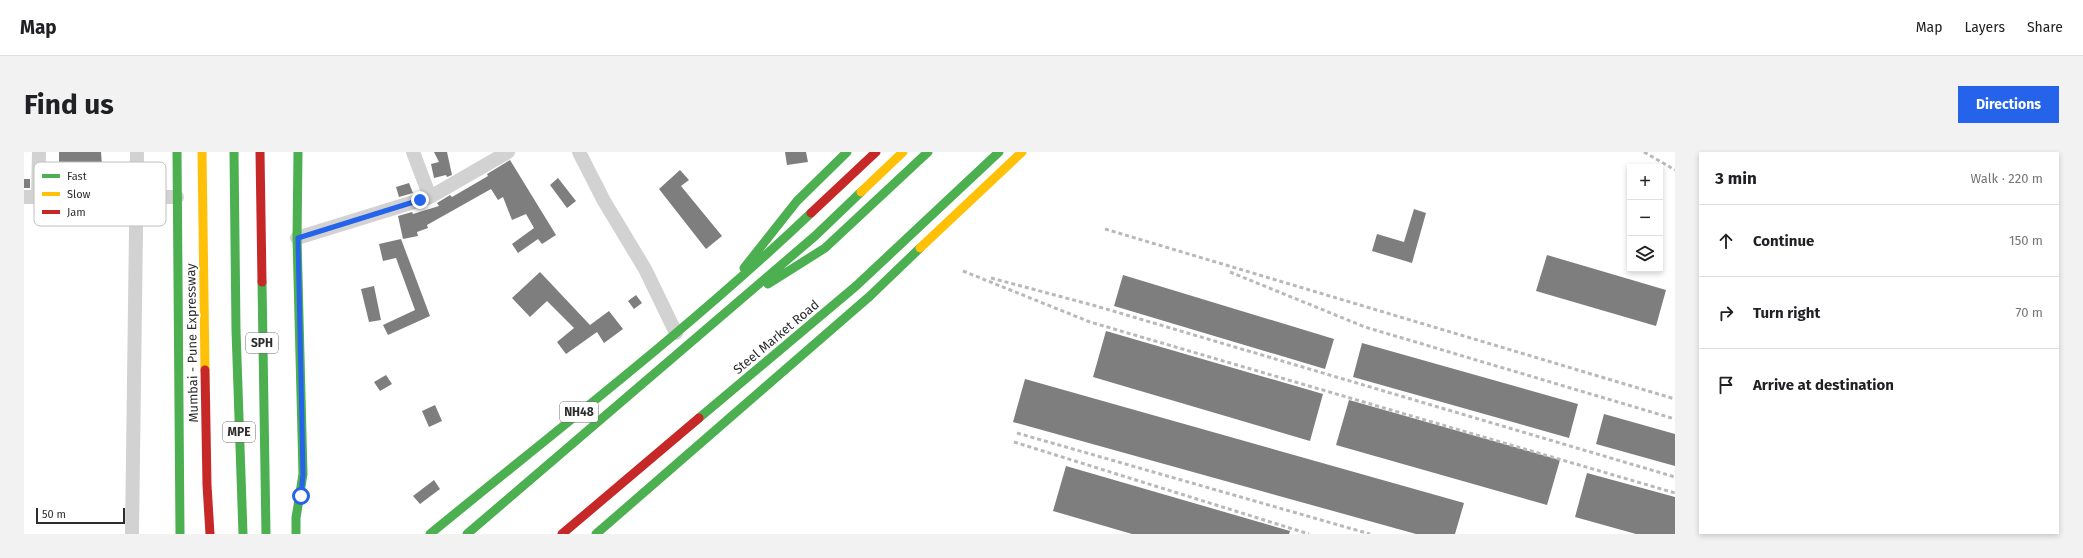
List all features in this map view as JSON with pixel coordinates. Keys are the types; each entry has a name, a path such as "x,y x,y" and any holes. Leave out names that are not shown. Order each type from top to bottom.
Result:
{"main road":[{"path":"177,152 180,534"},
{"name":"Mumbai - Pune Expressway","path":"202,152 207,485 210,534"},
{"name":"MPE","path":"234,152 236,330 243,534"},
{"name":"SPH","path":"260,152 264,487 266,534"},
{"path":"296,534 296,518 301,496 303,474 298,238 298,152"},
{"path":"727,290 797,201 847,152"},
{"name":"NH48","path":"430,534 676,333 761,261 876,152"},
{"name":"NH48","path":"467,534 815,236 903,152"},
{"path":"737,303 825,248 928,152"},
{"name":"Steel Market Road","path":"562,534 856,286 999,152"},
{"path":"596,534 870,296 1022,152"}],"street":[{"path":"39,152 39,162"},
{"path":"137,152 137,162"},
{"path":"413,152 430,197"},
{"path":"298,238 430,197 508,152"},
{"path":"579,152 604,201 645,269 676,333"},
{"path":"166,197 177,197"},
{"path":"132,534 136,226"}],"building":[{"path":"59,152 101,152 102,162 59,162"},
{"path":"434,152 447,152 452,175 434,178 431,164 439,162"},
{"path":"785,152 806,152 808,162 787,165"},
{"path":"510,160 556,235 542,244 538,239 518,253 512,244 534,228 526,214 512,220 503,197 498,200 491,189 427,225 428,228 417,232 418,236 403,239 398,216 412,212 413,214 439,206 437,203 450,195 452,197 488,176 487,174"},
{"path":"680,170 689,180 681,186 722,236 706,249 659,189"},
{"path":"558,178 576,201 567,208 550,185"},
{"path":"24,179 30,179 30,188 24,188"},
{"path":"409,183 413,193 399,197 396,187"},
{"path":"1414,209 1426,213 1412,263 1372,251 1377,234 1404,242"},
{"path":"401,239 430,316 388,335 383,325 415,310 396,258 383,261 379,244"},
{"path":"1547,255 1666,290 1656,326 1536,291"},
{"path":"540,272 590,325 609,311 623,329 604,343 597,332 566,354 557,342 574,328 547,301 530,317 512,298"},
{"path":"1123,275 1334,339 1325,369 1114,306"},
{"path":"374,286 381,320 369,322 361,289"},
{"path":"636,295 642,303 634,309 628,301"},
{"path":"1106,331 1323,394 1310,441 1093,377"},
{"path":"1362,343 1578,404 1569,438 1353,377"},
{"path":"386,375 392,384 380,391 374,382"},
{"path":"1025,379 1464,503 1455,534 1416,534 1013,422"},
{"path":"1349,400 1560,460 1547,505 1336,445"},
{"path":"435,405 442,421 429,427 422,411"},
{"path":"1604,414 1675,434 1675,466 1596,444"},
{"path":"1066,466 1290,531 1289,534 1132,534 1053,511"},
{"path":"1587,473 1675,497 1675,534 1636,534 1575,517"},
{"path":"434,480 440,489 420,504 413,496"}],"railway":[{"path":"1644,152 1675,170"},
{"path":"1105,229 1675,399"},
{"path":"963,271 1090,322 1675,493"},
{"path":"1230,272 1365,327 1675,419"},
{"path":"991,278 1096,306 1675,477"},
{"path":"1017,433 1370,534"},
{"path":"1014,442 1309,534"}],"traffic: fast":[{"path":"177,152 180,534"},
{"path":"234,152 236,330 243,534"},
{"path":"296,534 296,518 303,474 297,238 298,152"},
{"path":"744,268 797,201 847,152"},
{"path":"768,284 825,248 928,152"},
{"path":"699,418 856,286 999,152"},
{"path":"467,534 815,236 861,192"},
{"path":"430,534 671,337 811,213"},
{"path":"596,534 870,296 920,248"},
{"path":"262,282 266,534"}],"traffic: slow":[{"path":"202,152 205,370"},
{"path":"861,192 903,152"},
{"path":"920,248 1022,152"}],"traffic: jam":[{"path":"260,152 262,282"},
{"path":"811,213 876,152"},
{"path":"205,370 207,485 210,534"},
{"path":"562,534 699,418"}],"route":[{"path":"301,496 303,474 298,238 420,200"}]}
